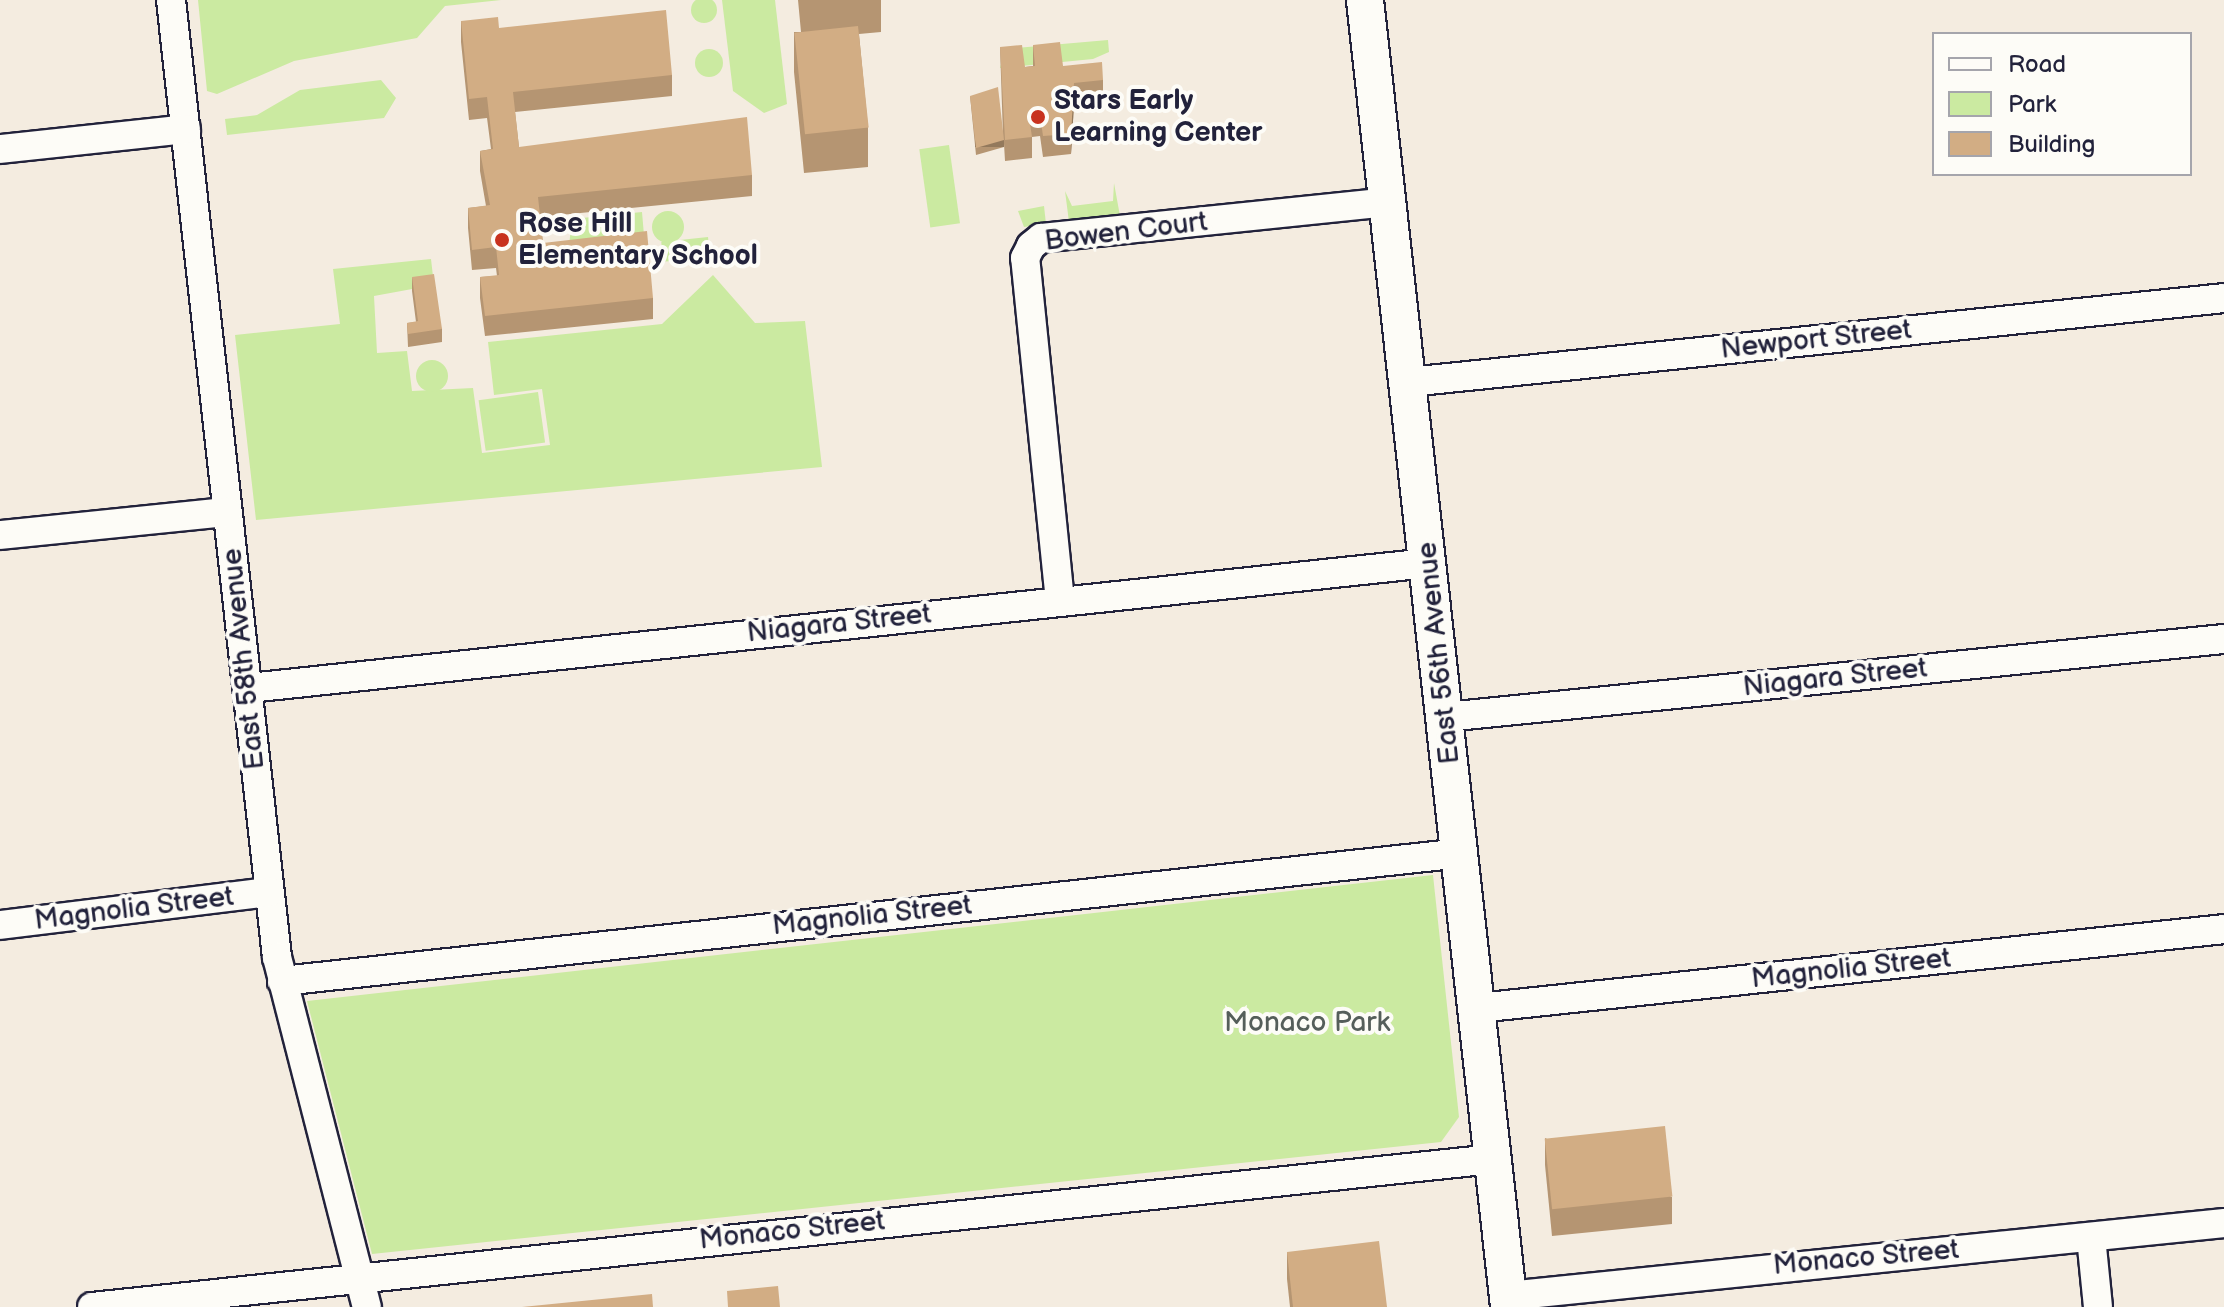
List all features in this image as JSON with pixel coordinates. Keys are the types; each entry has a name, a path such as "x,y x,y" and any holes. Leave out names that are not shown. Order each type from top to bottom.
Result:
{"main road":[{"name":"East 56th Avenue","path":"1365,0 1462,853 1509,1302"}],"street":[{"name":"East 58th Avenue","path":"171,0 269,892 282,981 364,1277 367,1307"},
{"path":"0,149 186,129"},
{"name":"Bowen Court","path":"1060,601 1025,258 1033,243 1388,202"},
{"name":"Newport Street","path":"1409,382 2224,298"},
{"path":"0,535 227,512"},
{"name":"Niagara Street","path":"249,688 1429,563"},
{"name":"Niagara Street","path":"1446,717 2224,639"},
{"name":"Magnolia Street","path":"282,981 1462,853"},
{"name":"Magnolia Street","path":"0,925 269,892"},
{"name":"Magnolia Street","path":"1478,1008 2224,929"},
{"name":"Monaco Street","path":"92,1307 1493,1159"},
{"name":"Monaco Street","path":"1509,1302 2224,1223"},
{"path":"2091,1237 2098,1307"}],"green space":[{"path":"698,-1 710,-1 716,5 716,15 709,22 699,22 692,15 692,5"},
{"path":"198,0 501,0 445,6 417,38 294,61 217,94 207,91"},
{"path":"722,0 775,0 787,104 764,113 733,91"},
{"path":"1108,40 1109,52 1093,59 1000,68 1005,49"},
{"path":"709,49 719,53 723,63 719,73 709,77 699,73 695,63 699,53"},
{"path":"381,80 396,98 384,118 227,135 225,119 257,115 300,90"},
{"path":"949,145 960,223 930,227 919,149"},
{"path":"1114,183 1120,216 1069,222 1065,191 1072,206 1113,201"},
{"path":"1044,206 1046,224 1024,227 1018,211"},
{"path":"668,211 679,216 684,227 679,238 668,243 657,238 652,227 657,216"},
{"path":"642,212 645,247 569,246 572,219"},
{"path":"708,237 710,257 663,262 661,242"},
{"path":"431,259 434,285 374,296 377,353 407,351 412,391 473,388 482,453 550,445 542,389 494,395 488,342 662,324 713,275 755,323 805,321 822,467 256,520 235,335 340,324 333,269"},
{"path":"432,360 443,365 448,376 443,387 432,392 421,387 416,376 421,365"},
{"path":"538,392 545,443 486,451 479,400"},
{"name":"Monaco Park","path":"1433,875 1459,1117 1441,1142 372,1254 307,1001"}],"building":[{"path":"666,10 672,75 513,92 519,147 747,117 752,175 538,197 543,243 647,231 653,298 485,316 480,277 499,275 496,247 472,250 468,208 490,205 480,151 493,149 487,97 469,99 461,21 498,17 499,28"},
{"path":"858,26 869,127 805,134 794,33"},
{"name":"Stars Early Learning Center","path":"1060,42 1063,66 1102,62 1103,80 1074,83 1071,134 1043,136 1040,115 1029,117 1032,137 1005,140 1000,47 1022,45 1025,67 1035,66 1033,45"},
{"path":"998,87 1004,140 976,148 970,96"},
{"path":"434,274 442,329 408,334 407,323 418,321 412,277"},
{"path":"1665,1126 1672,1197 1552,1209 1545,1139"},
{"path":"1379,1241 1387,1307 1293,1307 1287,1252"},
{"path":"778,1286 780,1307 728,1307 727,1291"},
{"path":"652,1294 653,1307 522,1307"}],"place":[{"name":"Stars Early Learning Center","path":"1038,117"},
{"name":"Rose Hill Elementary School","path":"502,240"}]}
